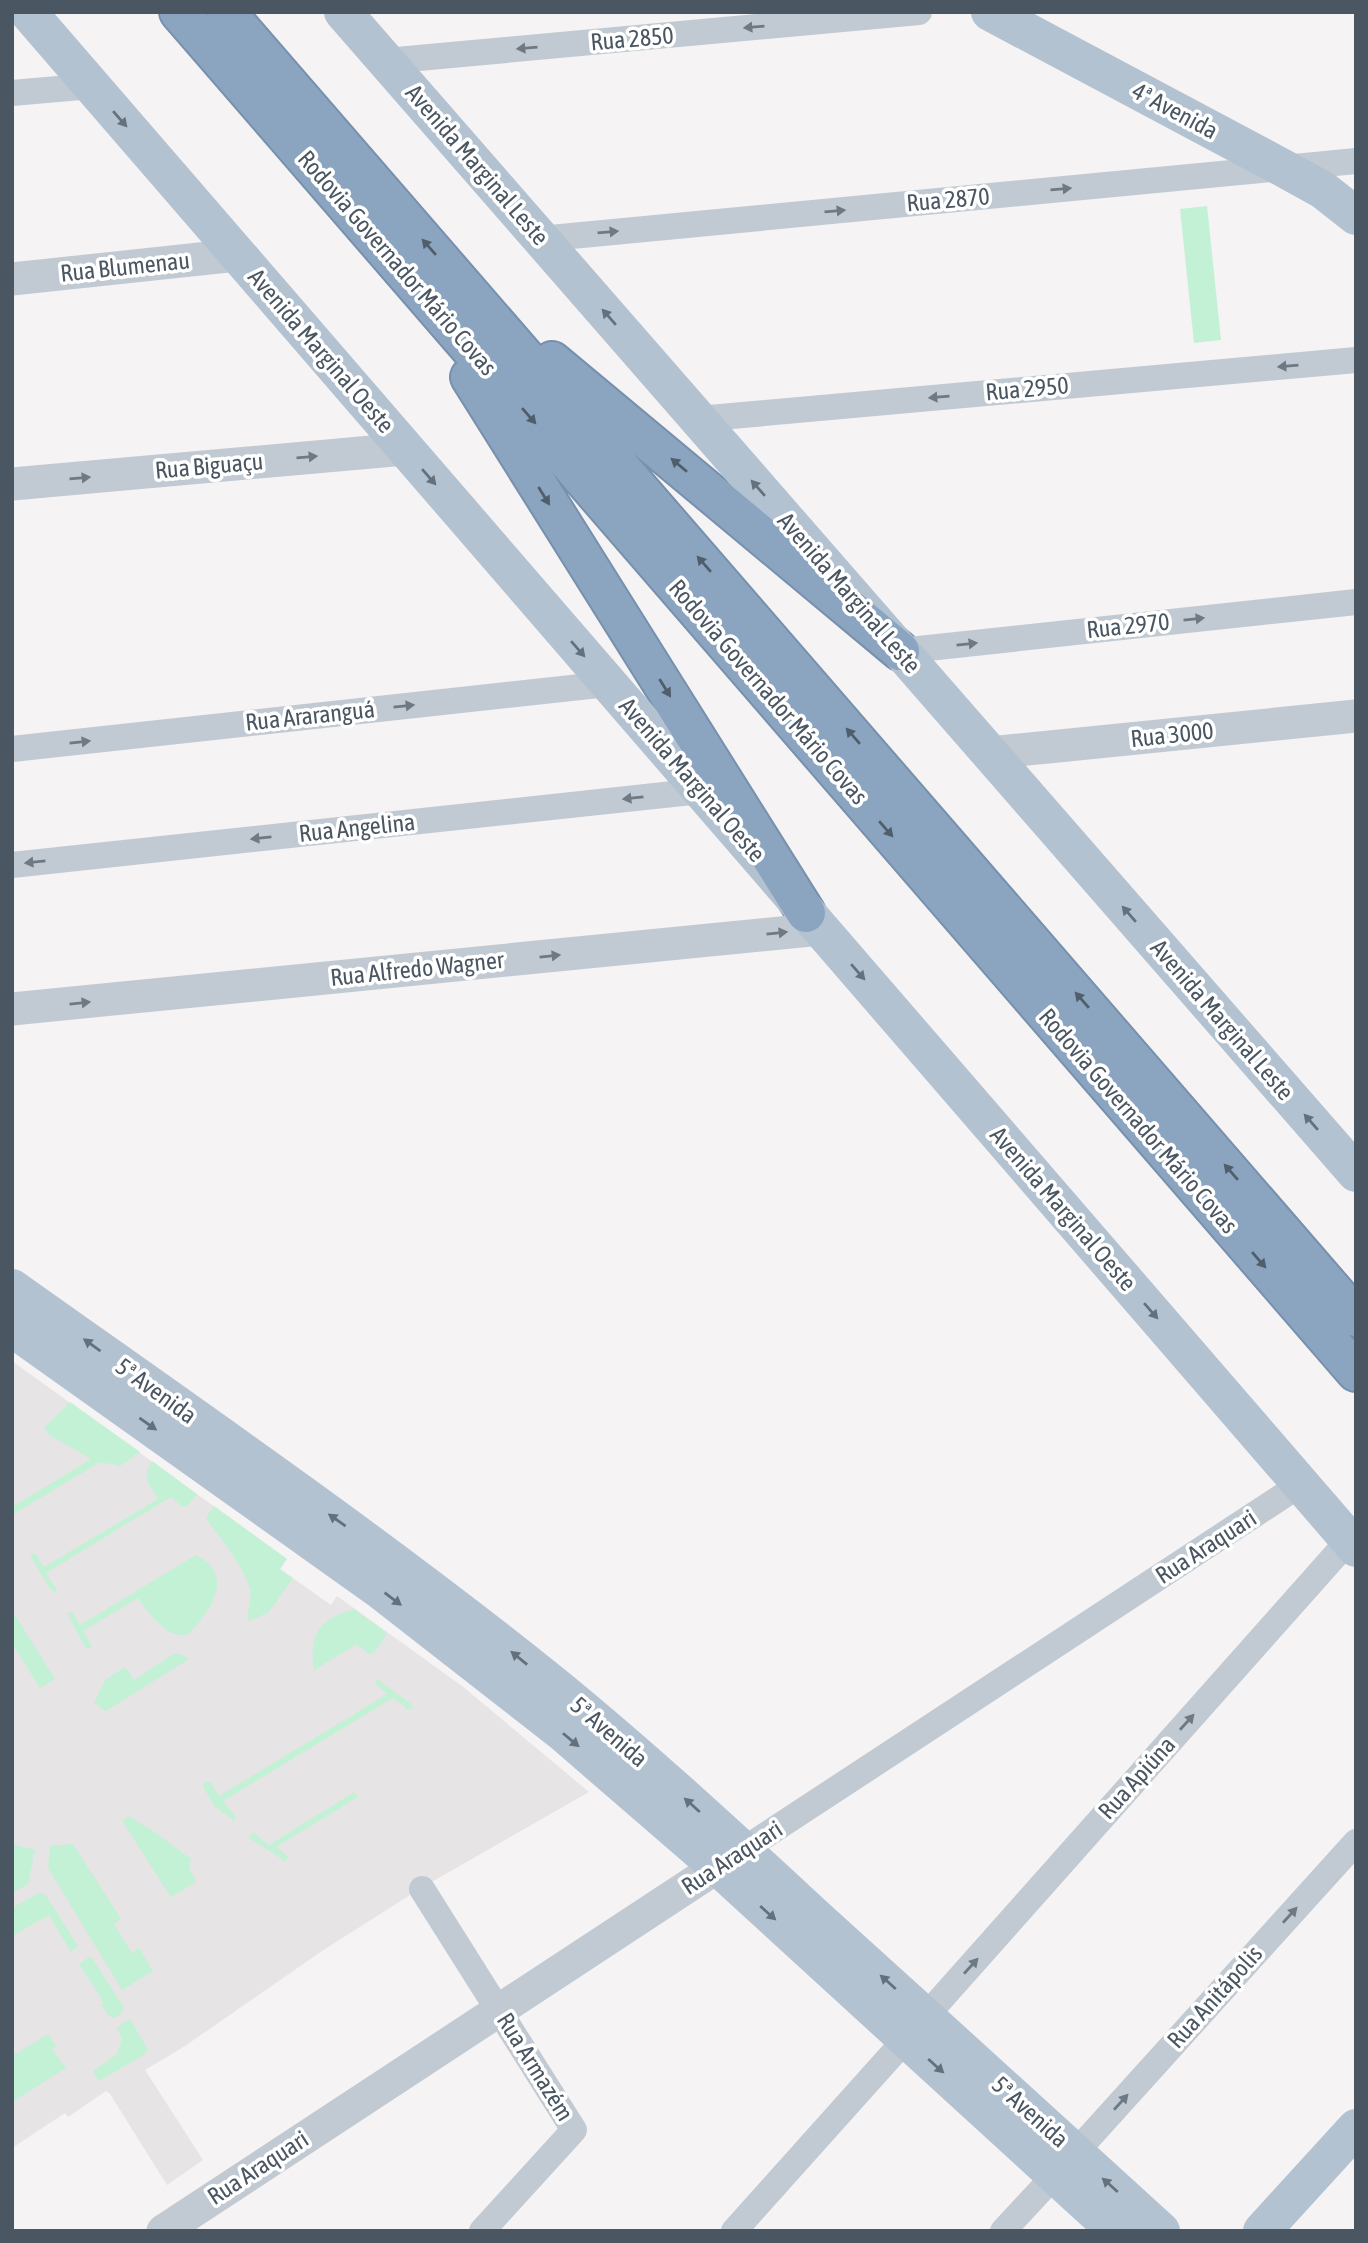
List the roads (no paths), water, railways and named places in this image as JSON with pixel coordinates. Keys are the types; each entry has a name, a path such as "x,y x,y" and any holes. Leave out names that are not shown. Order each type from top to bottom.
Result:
{"highway":[{"name":"Rodovia Governador Mário Covas","path":"179,12 1356,1372"},
{"name":"Rodovia Governador Mário Covas","path":"226,12 1356,1317"},
{"path":"404,272 814,921"},
{"path":"474,298 619,415 900,651"}],"main road":[{"name":"Avenida Marginal Oeste","path":"28,12 1352,1544"},
{"name":"Avenida Marginal Leste","path":"343,12 1356,1173"},
{"name":"4ª Avenida","path":"990,12 1323,190 1356,216"},
{"name":"5ª Avenida","path":"12,1288 348,1527 481,1627 629,1749 730,1858 1065,2164 1161,2231"},
{"name":"5ª Avenida","path":"12,1328 380,1590 730,1858"},
{"path":"1262,2231 1356,2128"},
{"name":"5ª Avenida","path":"1065,2164 1116,2231"}],"street":[{"name":"Rua 2850","path":"386,61 919,12"},
{"path":"12,93 92,86"},
{"name":"Rua 2870","path":"540,239 1356,161"},
{"name":"Rua Blumenau","path":"12,279 237,255"},
{"name":"Rua 2950","path":"698,419 1356,360"},
{"name":"Rua Biguaçu","path":"12,484 405,449"},
{"name":"Rua 2970","path":"900,651 1356,602"},
{"name":"Rua Araranguá","path":"12,749 608,684"},
{"name":"Rua 3000","path":"989,753 1356,716"},
{"name":"Rua Angelina","path":"12,864 701,791"},
{"name":"Rua Alfredo Wagner","path":"12,1009 814,921"},
{"name":"Rua Araquari","path":"163,2231 1301,1485"},
{"name":"Rua Apiúna","path":"734,2231 1352,1544"},
{"name":"Rua Anitápolis","path":"1003,2231 1356,1842"},
{"name":"Rua Armazém","path":"422,1889 575,2130 482,2231"}]}
